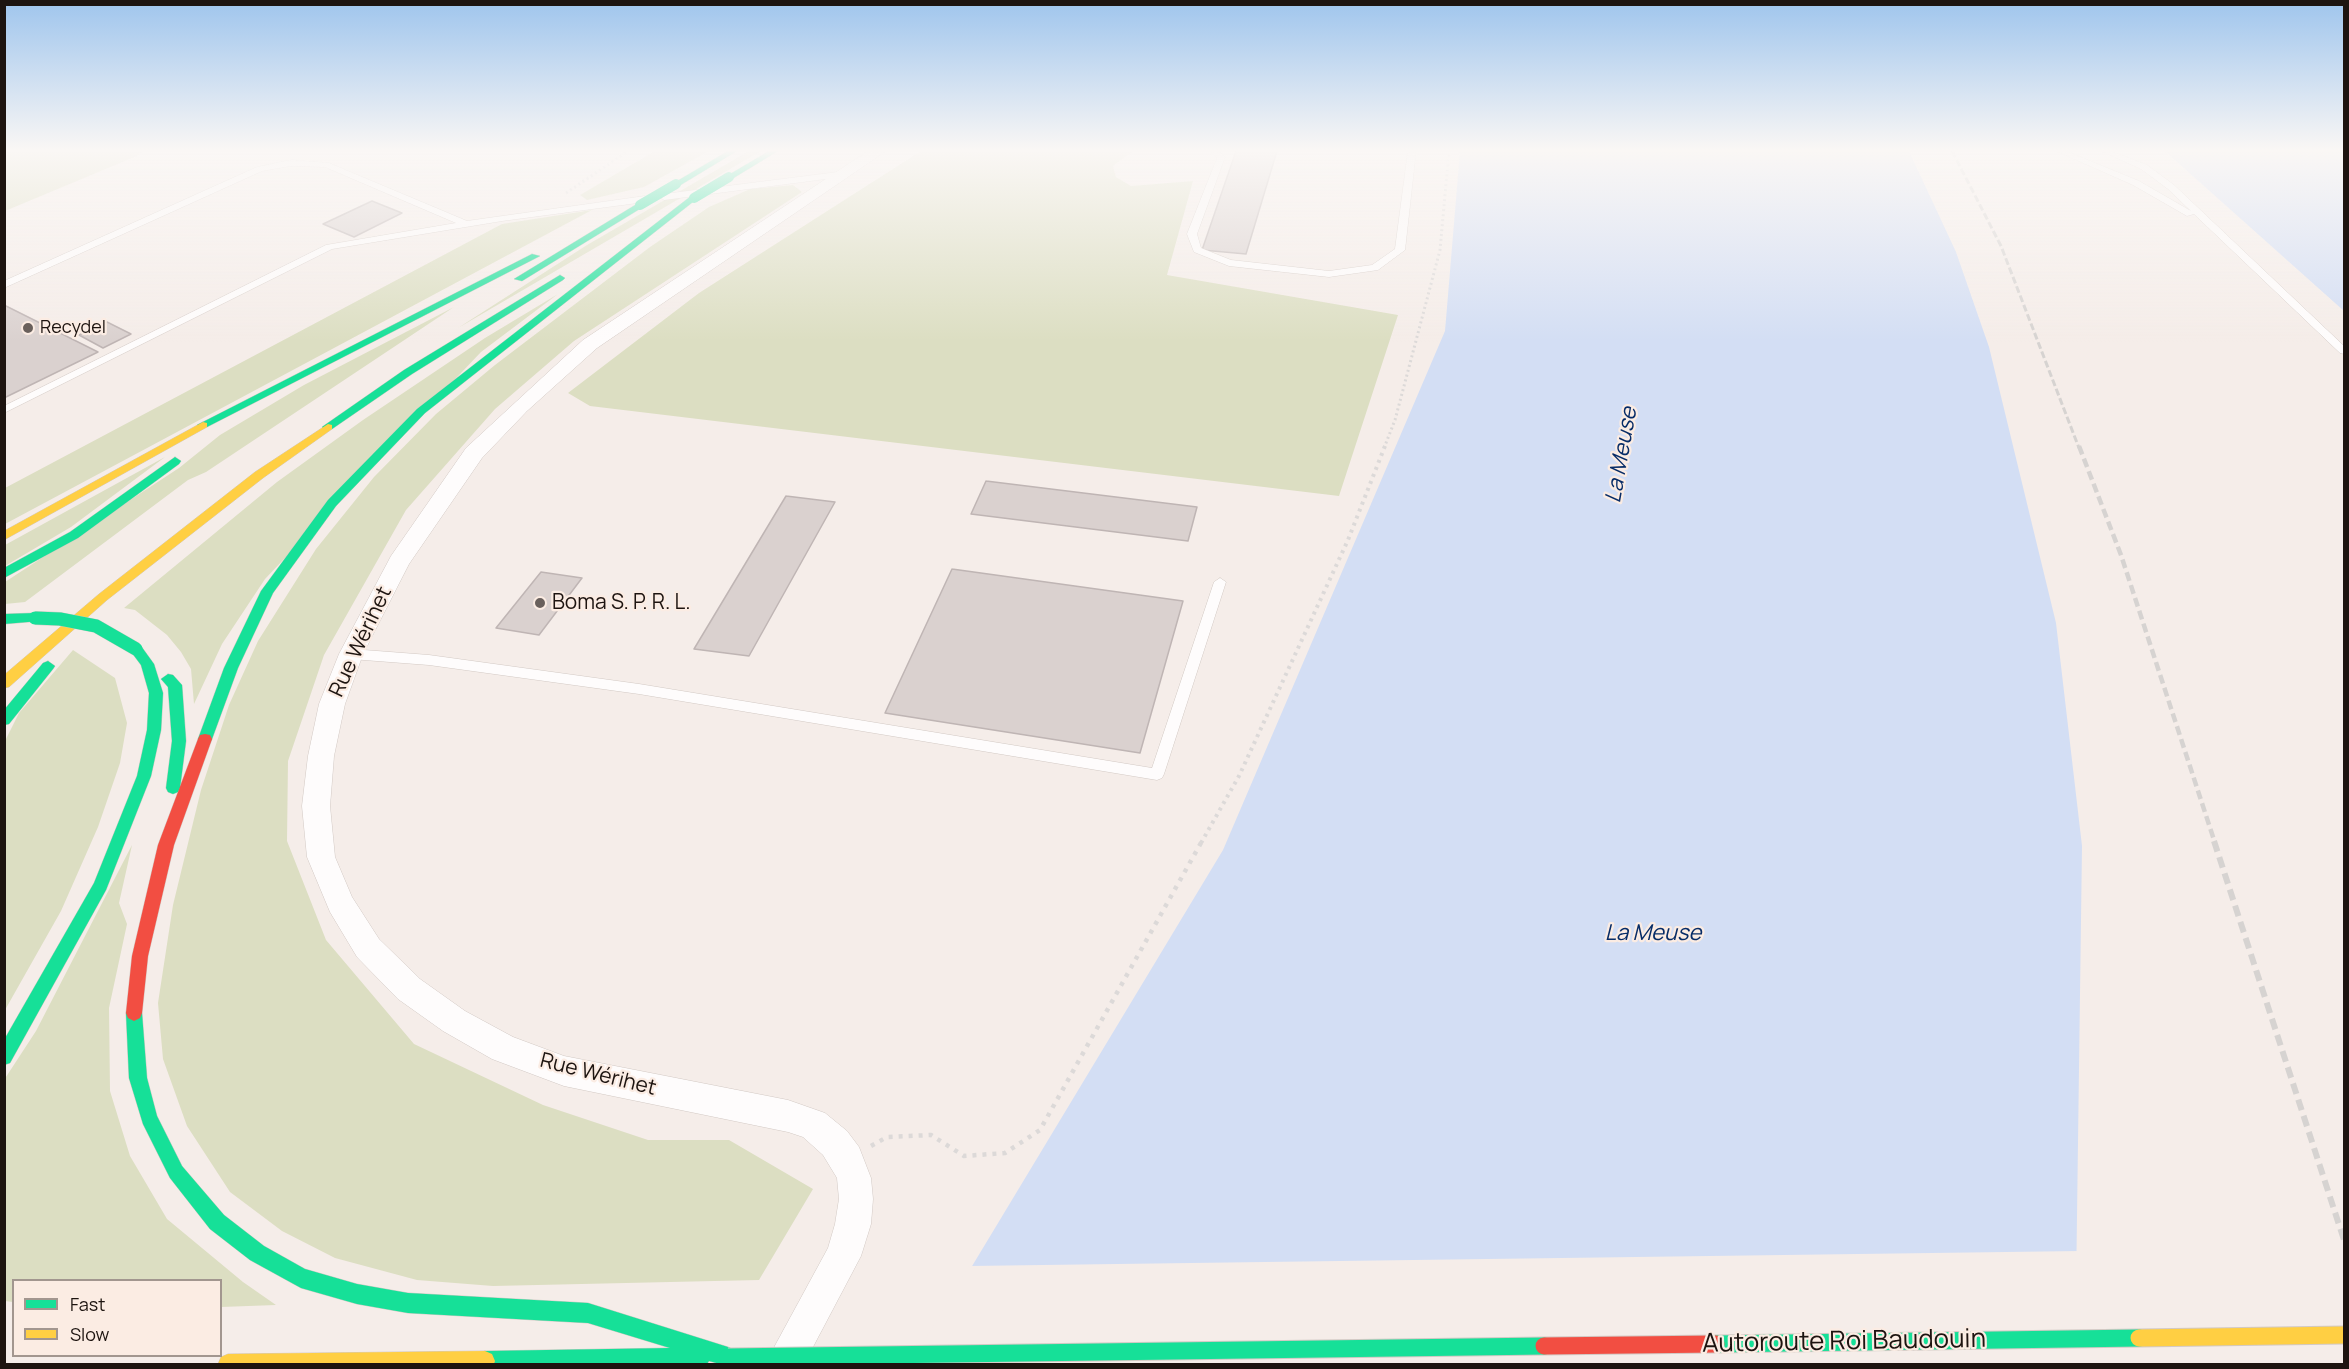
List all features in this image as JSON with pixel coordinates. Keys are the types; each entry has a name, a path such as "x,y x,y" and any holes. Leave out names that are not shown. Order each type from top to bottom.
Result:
{"highway":[{"path":"4,536 219,416 619,215"},
{"path":"506,287 624,215"},
{"path":"596,257 666,215"},
{"path":"672,215 496,350 422,411 361,471 310,530 267,591 250,624 166,845 148,915 134,998 138,1078 149,1118 176,1172 217,1222 257,1252 301,1278 357,1294 408,1303 464,1308 588,1313 728,1357"},
{"path":"4,682 165,547 259,475 363,401 577,268"},
{"path":"4,574 74,535 192,448 290,382"},
{"path":"4,720 62,652 165,547"},
{"path":"30,631 58,608"},
{"path":"4,619 52,618 80,622 110,632 136,649 147,664 175,685 179,741 166,845"},
{"path":"4,1057 83,919 115,854 137,798 149,755 156,711 156,693 147,664"},
{"name":"Autoroute Roi Baudouin","path":"228,1365 2344,1335"}],"street":[{"name":"Rue Wérihet","path":"779,215 590,344 520,407 474,453 399,562 351,654 332,704 321,756 316,806 321,857 340,903 368,948 409,989 454,1021 503,1048 564,1071 788,1116 813,1124 835,1143 847,1159 854,1178 856,1199 853,1224 843,1256 783,1365"}],"lane":[{"path":"4,285 159,215"},
{"path":"445,215 469,225"},
{"path":"4,410 329,247 529,215"},
{"path":"1199,215 1192,234 1197,250 1229,263 1329,274 1375,268 1400,250 1404,215"},
{"path":"2189,215 2214,230"},
{"path":"2199,215 2344,351"},
{"path":"351,654 429,660 639,689 1157,774 1220,582"}],"path":[{"path":"847,1159 887,1137 931,1135 964,1156 1005,1153 1040,1130 1239,776 1348,540 1395,420 1440,250 1443,215"}],"green space":[{"path":"561,215 583,215 5,524 5,488 502,224"},
{"path":"639,215 652,215 458,328 587,245"},
{"path":"697,215 767,215 574,341 495,409 406,510 324,655 288,761 287,841 326,940 414,1044 543,1105 648,1140 729,1140 813,1189 759,1280 493,1286 417,1280 335,1258 282,1231 230,1192 187,1126 163,1059 158,1003 173,905 201,790 229,705 258,641 316,549 374,477 436,414 495,365 650,247"},
{"path":"821,215 1184,215 1167,275 1398,315 1339,496 590,406 568,393 699,293"},
{"path":"558,294 481,352 265,579 222,644 194,704 191,669 181,652 167,635 135,610 124,608 277,482 363,420 485,338"},
{"path":"454,307 206,472 188,480 25,602 5,604 5,582 179,468 220,435 304,385"},
{"path":"165,457 71,527 5,566 5,545"},
{"path":"73,650 115,678 127,723 120,763 98,827 61,911 5,1010 4,743 19,713"},
{"path":"132,845 119,903 127,924 109,1008 110,1091 130,1156 167,1219 243,1282 276,1305 222,1307 222,1279 12,1279 12,1302 5,1301 4,1080 36,1031"}],"water":[{"name":"La Meuse","path":"1455,215 1939,215 1956,252 1989,347 2056,623 2082,846 2075,1364 913,1364 1223,850 1445,331"},
{"path":"2236,215 2344,215 2344,311"}],"pier":[{"path":"2080,1251 2078,1364 910,1364 969,1266"}],"building":[{"path":"342,215 398,215 354,237 323,224"},
{"path":"1214,215 1258,215 1246,254 1202,250"},
{"name":"Recydel","path":"4,305 98,352 4,398"},
{"path":"107,322 131,334 103,348 79,335"},
{"path":"986,481 1197,507 1188,541 971,514"},
{"path":"786,496 835,502 749,656 694,649"},
{"path":"952,569 1183,601 1140,753 885,713"},
{"name":"Boma S. P. R. L.","path":"541,572 582,578 539,635 496,628"}],"railway":[{"path":"1985,215 2001,246 2079,448"},
{"path":"2079,446 2121,555 2215,843"},
{"path":"2214,841 2344,1240"}],"traffic: fast":[{"path":"519,279 624,215"},
{"path":"205,739 231,668 267,591 332,503 421,411 672,215"},
{"path":"203,425 535,256"},
{"path":"328,427 408,372 560,278"},
{"path":"4,574 74,535 175,461"},
{"path":"4,619 35,618"},
{"path":"35,618 60,619 96,626 136,649"},
{"path":"4,1057 101,885 144,776 154,730 156,693 147,664 136,649"},
{"path":"4,720 48,666"},
{"path":"168,679 175,685 179,741 173,788"},
{"path":"134,1013 138,1078 149,1118 176,1172 217,1222 257,1253 301,1278 357,1294 408,1303 588,1313 728,1357"},
{"path":"1716,1344 2139,1338"},
{"path":"728,1357 1544,1346"},
{"path":"485,1361 700,1358"}],"traffic: slow":[{"path":"4,536 203,425"},
{"path":"4,683 103,597 259,475 328,427"},
{"path":"2139,1338 2344,1335"},
{"path":"228,1364 485,1361"}],"traffic: jam":[{"path":"134,1013 140,956 166,845 205,739"},
{"path":"1544,1346 1716,1344"}],"place":[{"name":"Recydel","path":"28,328"},
{"name":"Boma S. P. R. L.","path":"540,603"}]}
